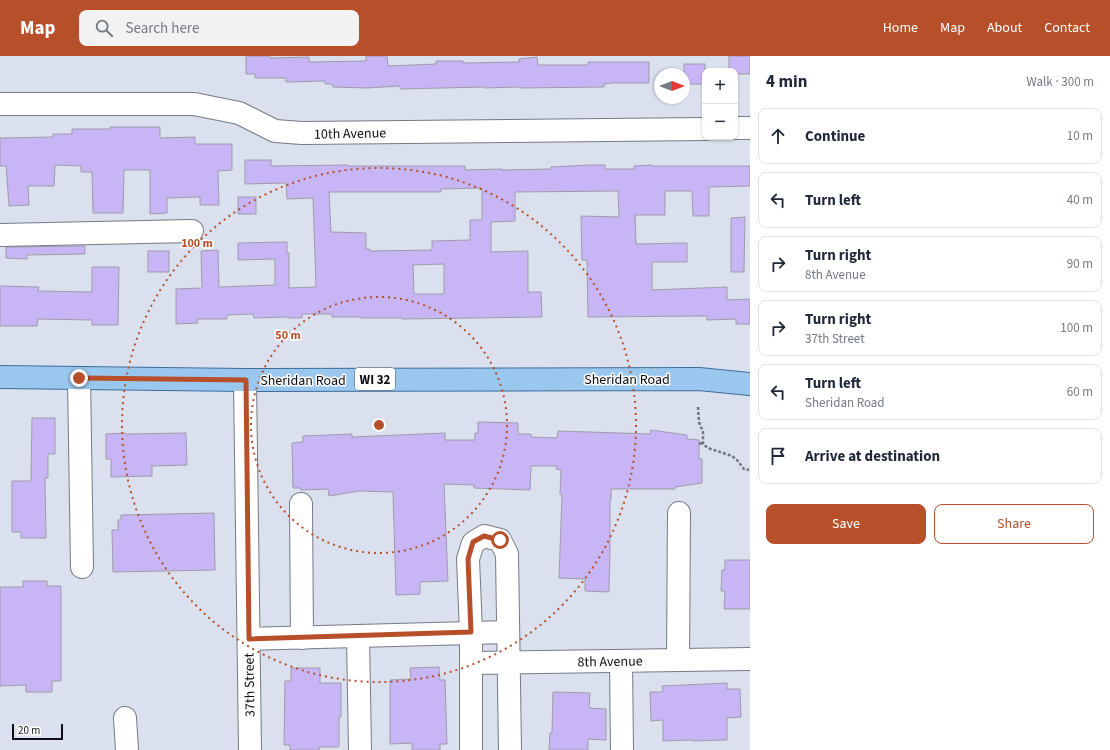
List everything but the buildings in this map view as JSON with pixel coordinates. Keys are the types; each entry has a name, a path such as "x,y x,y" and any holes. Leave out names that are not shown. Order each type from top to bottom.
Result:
{"main road":[{"name":"Sheridan Road","path":"0,377 246,380 699,379 750,384"}],"street":[{"name":"10th Avenue","path":"0,104 194,104 239,113 275,131 302,133 702,128"},
{"path":"738,128 750,128"},
{"path":"0,235 192,230"},
{"path":"79,378 82,566"},
{"name":"37th Street","path":"246,380 250,750"},
{"path":"301,504 302,638"},
{"path":"678,660 679,513"},
{"path":"471,750 471,632 468,559 473,542 484,536 500,540 507,554 510,750"},
{"path":"249,639 508,632"},
{"path":"358,636 360,750"},
{"name":"8th Avenue","path":"471,663 750,659"},
{"path":"621,661 622,750"},
{"path":"125,718 127,750"}],"path":[{"path":"698,407 699,422 703,432 703,444"},
{"path":"699,443 708,448 732,456 744,469 748,470"}],"route":[{"path":"79,378 246,380 249,639 471,632 468,559 473,542 484,536 500,540"}]}
